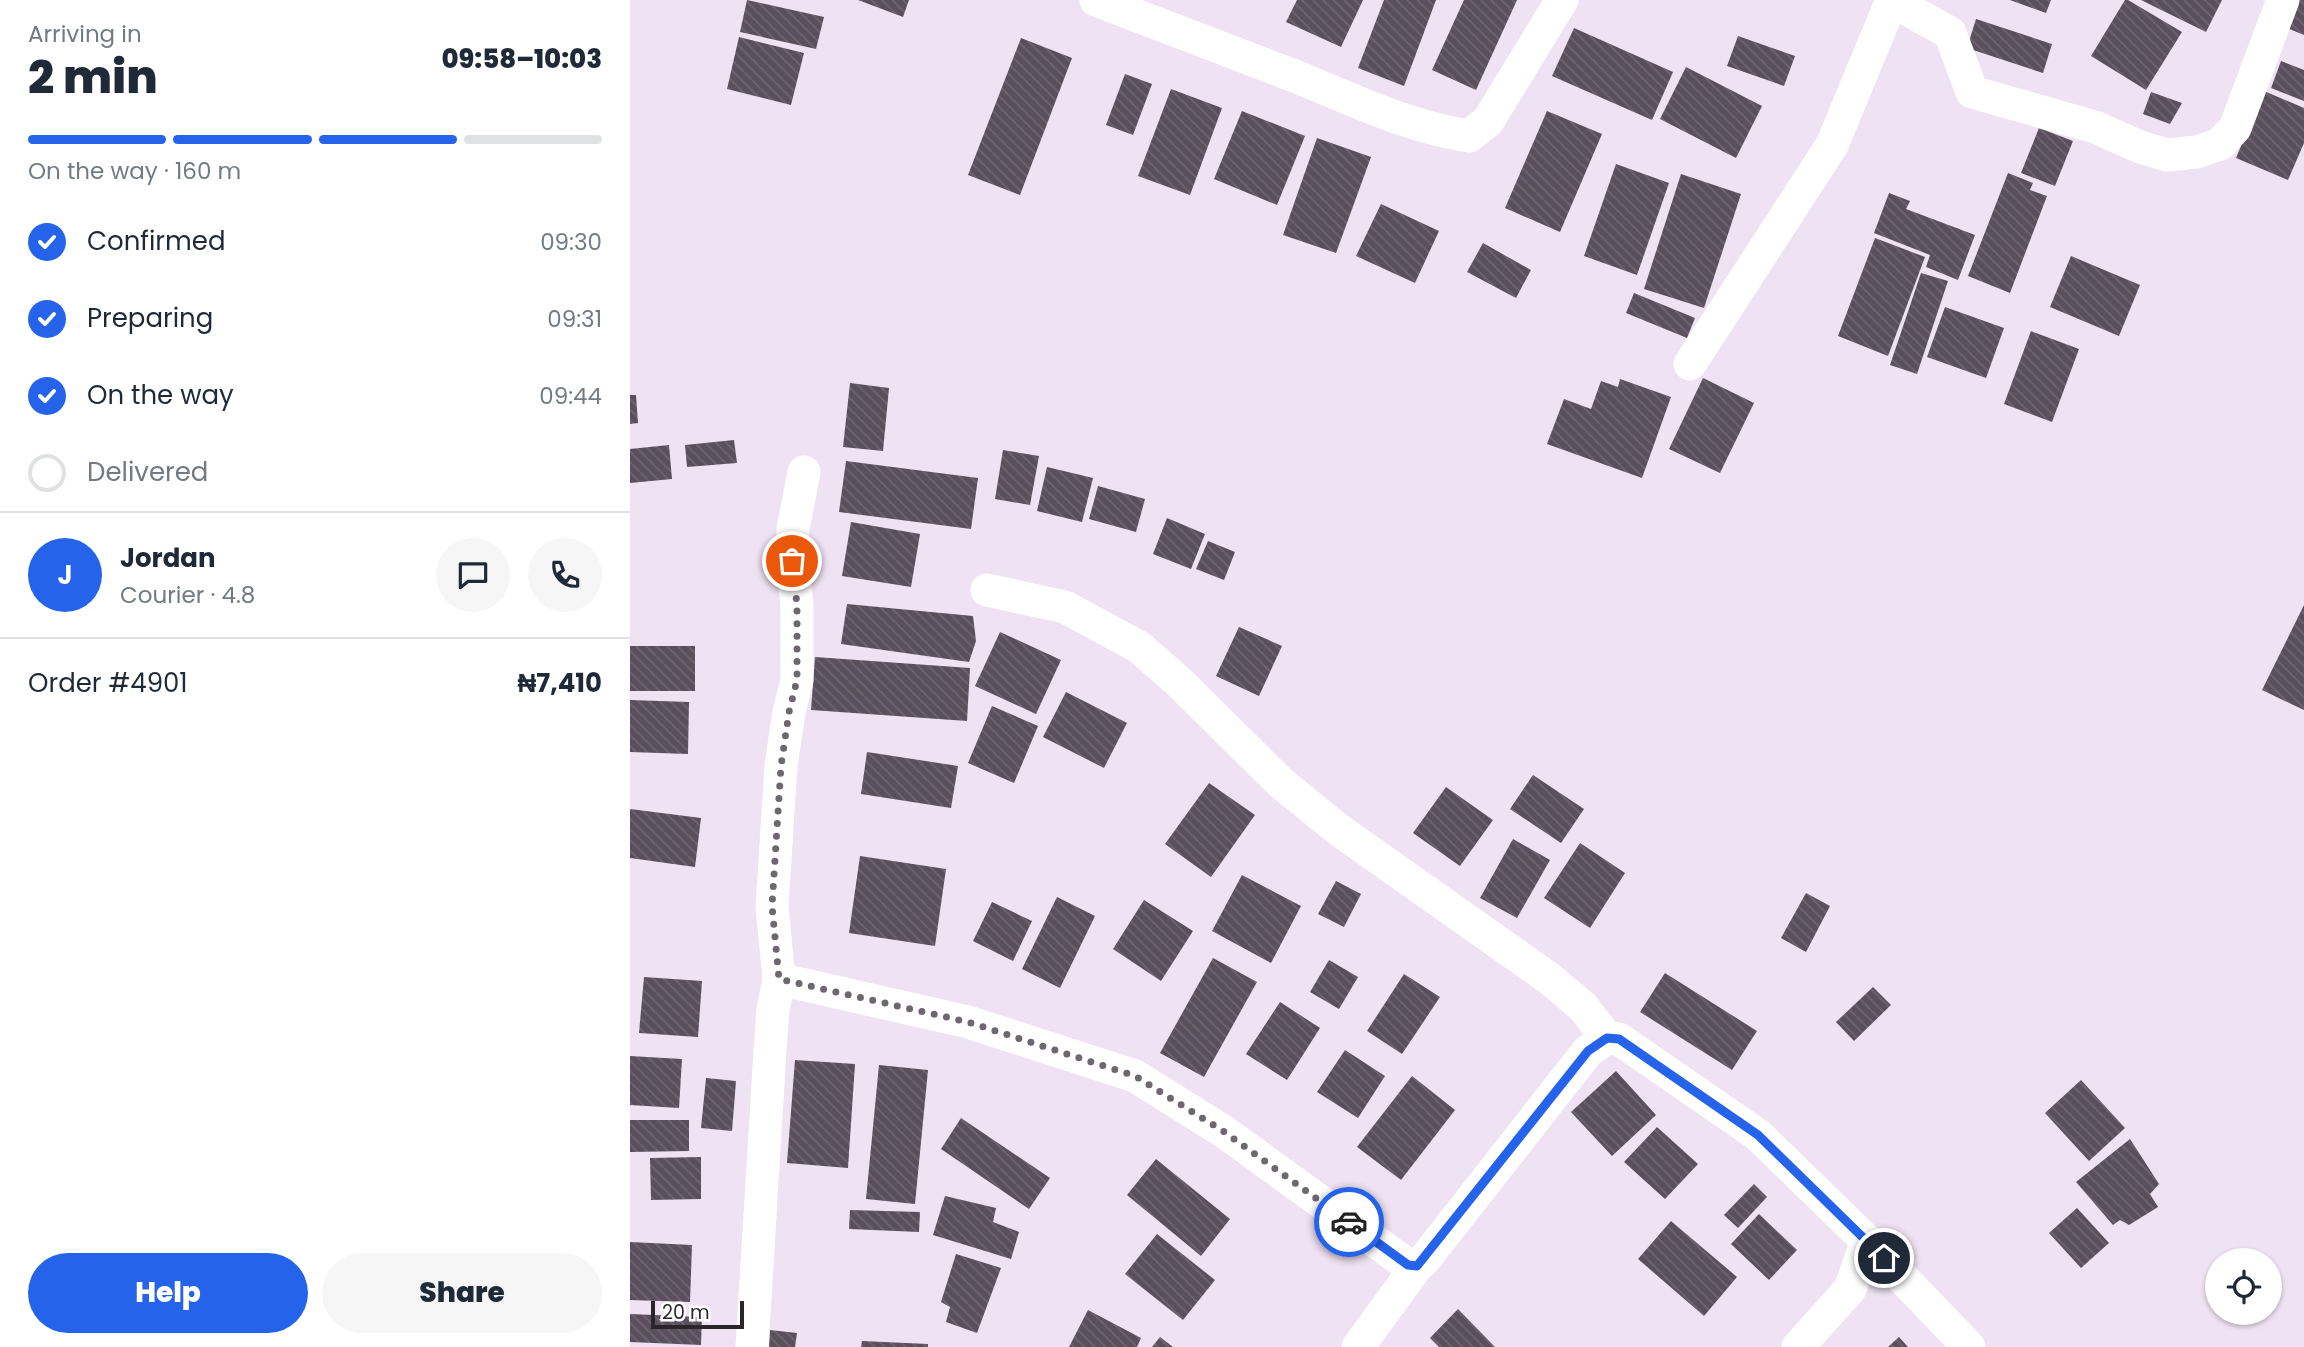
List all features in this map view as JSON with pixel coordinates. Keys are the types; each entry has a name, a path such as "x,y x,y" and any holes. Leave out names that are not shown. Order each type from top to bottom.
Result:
{"street":[{"path":"1096,0 1395,117 1436,131 1469,136 1488,121 1562,0"},
{"path":"1690,364 1832,145 1891,0 1950,33 1972,92 2095,127 2140,147 2167,155 2197,152 2220,144 2235,128 2283,0"},
{"path":"751,1347 770,1051 779,979 772,906 781,766 797,680 793,528 804,472"},
{"path":"987,590 1065,607 1139,647 1179,682 1281,783 1339,830 1550,979 1583,1007 1607,1038"},
{"path":"779,979 968,1022 1135,1076 1223,1131 1408,1265 1417,1266"},
{"path":"1358,1347 1417,1266 1588,1051 1607,1038 1627,1043 1758,1135 1867,1241 1969,1347"},
{"path":"1798,1347 1850,1289 1867,1241"}],"building":[{"path":"747,0 824,17 816,49 740,32"},
{"path":"858,0 909,0 903,17"},
{"path":"1297,0 1363,0 1341,47 1286,22"},
{"path":"1384,0 1436,0 1404,86 1358,68"},
{"path":"1464,0 1517,0 1476,90 1432,70"},
{"path":"2010,0 2051,0 2046,13"},
{"path":"2125,0 2182,32 2146,90 2091,56"},
{"path":"2141,0 2222,0 2206,32"},
{"path":"2299,0 2304,0 2304,35 2287,28"},
{"path":"1976,19 2052,44 2043,73 1967,48"},
{"path":"1574,28 1673,72 1652,120 1552,76"},
{"path":"1738,36 1795,56 1784,86 1727,66"},
{"path":"739,37 804,53 791,105 727,89"},
{"path":"1021,38 1072,58 1020,195 968,175"},
{"path":"2281,61 2304,70 2304,101 2271,88"},
{"path":"1686,67 1762,106 1736,158 1660,119"},
{"path":"1125,74 1152,84 1133,135 1106,125"},
{"path":"1171,89 1222,108 1190,195 1138,176"},
{"path":"2264,91 2304,108 2304,143 2288,180 2236,158"},
{"path":"2151,92 2182,103 2170,124 2143,114"},
{"path":"1242,111 1305,136 1277,205 1214,179"},
{"path":"1547,111 1602,134 1560,232 1505,208"},
{"path":"2039,128 2073,141 2055,186 2021,173"},
{"path":"1317,138 1371,157 1336,253 1283,235"},
{"path":"1616,164 1669,183 1637,275 1584,256"},
{"path":"2008,173 2033,183 2030,190 2047,196 2010,293 1968,276"},
{"path":"1681,174 1741,194 1704,308 1644,289"},
{"path":"1889,193 1910,201 1906,209 1975,235 1958,280 1926,267 1930,255 1874,233"},
{"path":"1381,204 1439,231 1415,283 1356,256"},
{"path":"1875,238 1925,257 1888,356 1838,336"},
{"path":"1483,243 1531,270 1516,298 1467,272"},
{"path":"2071,256 2140,285 2119,336 2050,307"},
{"path":"1921,273 1948,281 1917,374 1890,365"},
{"path":"1634,293 1695,318 1687,338 1626,313"},
{"path":"1945,307 2004,328 1986,378 1927,357"},
{"path":"2031,331 2079,349 2052,422 2004,404"},
{"path":"1703,378 1754,403 1720,473 1669,449"},
{"path":"1620,379 1671,397 1642,478 1547,444 1564,399 1591,409 1601,381 1618,387"},
{"path":"850,383 889,388 883,451 843,447"},
{"path":"630,395 636,395 638,423 630,424"},
{"path":"734,440 737,463 687,467 685,445"},
{"path":"669,445 672,479 630,483 630,449"},
{"path":"1003,450 1039,456 1030,505 995,499"},
{"path":"846,461 978,478 971,529 839,512"},
{"path":"1047,467 1093,478 1082,522 1037,511"},
{"path":"1098,486 1145,499 1136,532 1089,519"},
{"path":"1167,518 1205,534 1191,569 1153,554"},
{"path":"851,522 920,534 911,587 842,576"},
{"path":"1208,541 1235,552 1224,580 1196,569"},
{"path":"847,604 973,616 976,641 969,662 841,644"},
{"path":"2304,605 2304,710 2262,690"},
{"path":"1239,627 1282,646 1259,696 1216,676"},
{"path":"1000,632 1061,660 1036,714 975,686"},
{"path":"630,646 695,646 695,691 630,691"},
{"path":"815,657 970,668 967,721 811,710"},
{"path":"1066,692 1127,723 1104,768 1043,737"},
{"path":"630,700 689,702 688,754 630,752"},
{"path":"992,706 1038,726 1014,783 968,763"},
{"path":"867,752 958,766 951,808 861,794"},
{"path":"1533,775 1584,809 1561,843 1510,809"},
{"path":"1209,783 1255,815 1211,877 1165,844"},
{"path":"1446,787 1493,820 1460,866 1413,833"},
{"path":"630,809 701,818 695,867 630,858"},
{"path":"1513,839 1550,860 1517,918 1480,898"},
{"path":"1580,843 1625,873 1590,928 1544,898"},
{"path":"860,856 946,869 935,946 849,933"},
{"path":"1242,875 1301,906 1271,963 1212,931"},
{"path":"1336,881 1361,894 1344,927 1318,914"},
{"path":"1806,893 1830,906 1806,952 1781,938"},
{"path":"1057,897 1095,916 1060,988 1022,969"},
{"path":"1144,900 1193,931 1161,981 1113,949"},
{"path":"992,902 1032,921 1013,961 973,941"},
{"path":"1213,958 1257,982 1204,1077 1160,1053"},
{"path":"1329,960 1358,977 1339,1009 1310,992"},
{"path":"1665,973 1757,1031 1732,1070 1640,1012"},
{"path":"1404,974 1440,997 1402,1054 1367,1031"},
{"path":"644,977 702,981 698,1037 639,1033"},
{"path":"1873,987 1891,1005 1854,1041 1836,1022"},
{"path":"1280,1002 1320,1028 1287,1080 1246,1054"},
{"path":"1345,1050 1385,1076 1358,1118 1317,1092"},
{"path":"630,1056 682,1059 679,1108 630,1105"},
{"path":"795,1060 855,1064 848,1168 787,1163"},
{"path":"879,1065 928,1070 915,1204 866,1199"},
{"path":"1616,1071 1656,1115 1612,1156 1571,1112"},
{"path":"1412,1076 1455,1110 1401,1180 1357,1147"},
{"path":"706,1078 736,1081 732,1131 701,1128"},
{"path":"2081,1080 2125,1128 2089,1161 2045,1113"},
{"path":"961,1118 1050,1178 1029,1209 941,1149"},
{"path":"630,1120 689,1120 689,1151 630,1152"},
{"path":"1657,1127 1698,1164 1665,1199 1624,1162"},
{"path":"2130,1139 2159,1184 2150,1194 2158,1207 2129,1225 2120,1220 2113,1225 2076,1182"},
{"path":"701,1157 701,1199 651,1200 650,1158"},
{"path":"1156,1159 1230,1219 1201,1256 1127,1195"},
{"path":"1754,1184 1767,1197 1738,1228 1724,1215"},
{"path":"945,1196 996,1208 993,1222 1019,1232 1011,1259 933,1235"},
{"path":"2077,1208 2109,1243 2081,1268 2049,1233"},
{"path":"850,1210 920,1212 919,1232 849,1229"},
{"path":"1759,1214 1797,1250 1769,1280 1731,1244"},
{"path":"1671,1221 1737,1277 1704,1316 1638,1259"},
{"path":"1157,1234 1215,1280 1183,1320 1125,1274"},
{"path":"630,1242 692,1245 690,1302 630,1300"},
{"path":"956,1254 1001,1268 977,1333 946,1322 950,1307 941,1302"},
{"path":"1458,1309 1495,1347 1439,1347 1430,1338"},
{"path":"1088,1310 1141,1338 1137,1347 1069,1347"},
{"path":"630,1314 702,1317 701,1345 630,1342"},
{"path":"770,1330 797,1333 795,1347 769,1347"},
{"path":"1160,1337 1173,1347 1152,1347"},
{"path":"1899,1337 1908,1347 1888,1347"},
{"path":"862,1341 928,1344 928,1347 861,1347"}],"way so far":[{"path":"792,561 797,605 797,680 781,766 772,906 779,979 968,1022 1135,1076 1223,1131 1349,1222"}],"route":[{"path":"1349,1222 1408,1265 1417,1266 1588,1051 1607,1038 1627,1043 1758,1135 1884,1258"}]}
